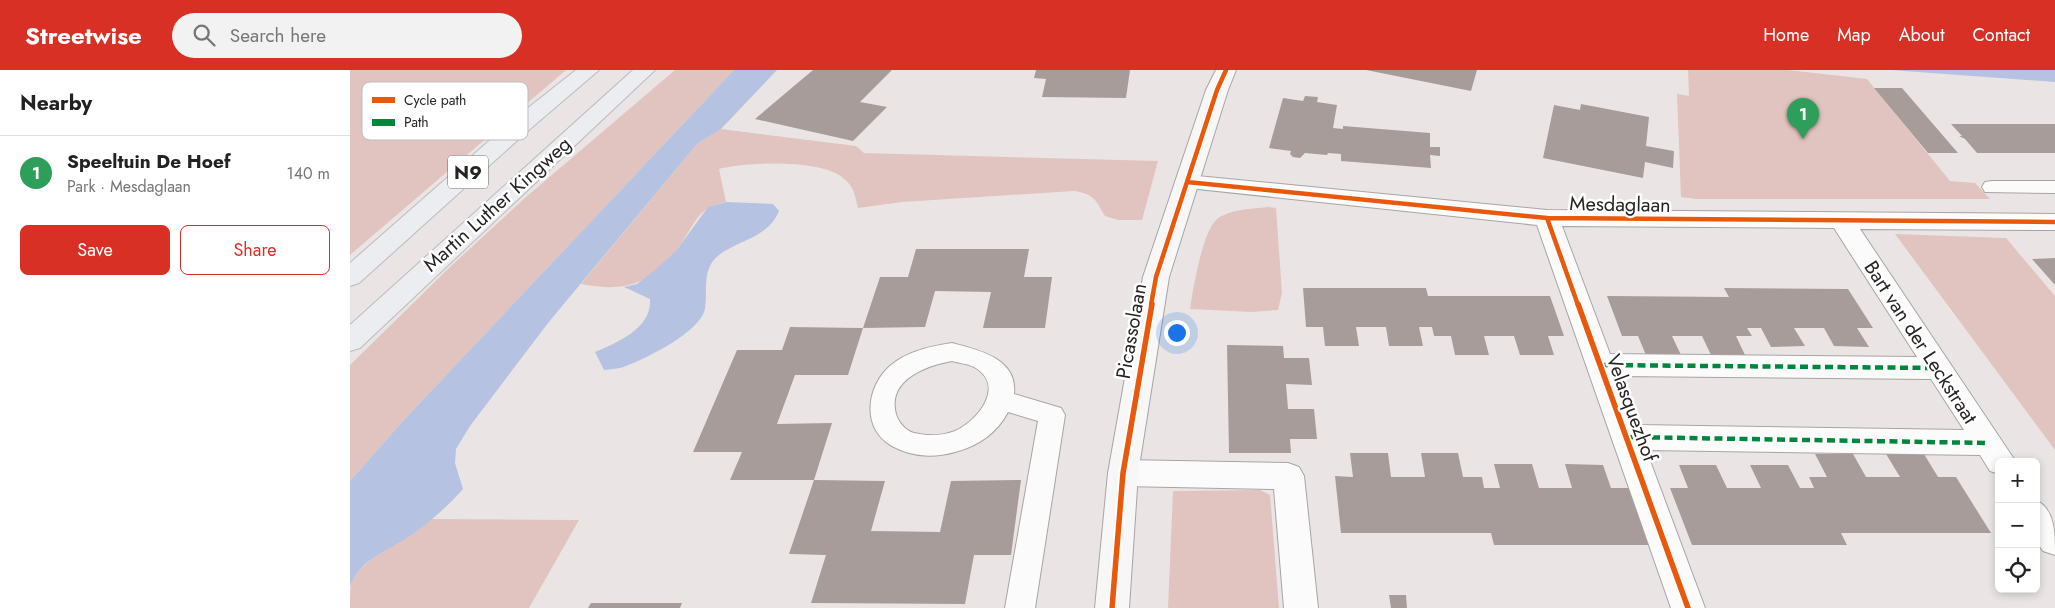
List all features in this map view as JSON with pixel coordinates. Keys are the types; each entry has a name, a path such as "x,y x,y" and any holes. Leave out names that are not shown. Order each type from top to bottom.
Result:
{"highway":[{"name":"Martin Luther Kingweg","path":"528,119 589,70"},
{"name":"Martin Luther Kingweg","path":"350,341 431,264 645,70"},
{"name":"Martin Luther Kingweg","path":"350,277 504,140"}],"street":[{"name":"Picassolaan","path":"1112,608 1123,473 1156,277 1217,90 1226,70"},
{"name":"Mesdaglaan","path":"1187,182 1547,218 2055,222"},
{"name":"Velasquezhof","path":"1547,218 1688,608"},
{"name":"Bart van der Leckstraat","path":"1842,221 1994,452"},
{"name":"Velasquezhof","path":"1600,365 1938,368"},
{"name":"Velasquezhof","path":"1627,437 1994,452"},
{"path":"1123,473 1288,476 1301,608"},
{"path":"2040,520 2055,541"}],"lane":[{"path":"1992,187 2055,187"},
{"path":"952,352 970,354 986,361 997,372 1003,385 1002,400 994,416 981,430 963,440 943,446 922,446 904,441 890,431 882,418 881,402 887,387 898,373 914,362 933,355 952,352"},
{"path":"1002,400 1052,415 1020,608"}],"shaded area":[{"path":"350,70 566,70 528,103 528,82 362,82 362,140 484,140 350,255"},
{"path":"675,70 734,70 402,422 350,481 350,365 451,266 526,197"},
{"path":"1688,70 1788,70 1867,79 1950,181 1975,183 1990,199 1696,199 1681,197 1677,94 1689,96"},
{"path":"721,129 856,146 864,153 1158,161 1142,220 1118,220 1105,216 1093,198 1074,191 902,202 858,208 854,191 847,181 832,172 818,168 801,165 764,164 719,169 726,202 712,206 703,212 676,251 655,272 634,284 622,286 610,287 581,284 697,144"},
{"path":"1268,207 1276,208 1282,293 1278,310 1252,312 1190,309 1202,249 1206,237 1216,220 1221,216 1234,212"},
{"path":"1895,234 2006,238 2055,296 2055,450"},
{"path":"1260,490 1270,495 1279,608 1168,608 1173,491"},
{"path":"432,519 579,520 529,608 350,608 351,584 358,572 377,556"}],"water":[{"path":"734,70 777,70 721,129 697,144 548,323 470,426 456,449 455,463 463,489 417,531 369,561 361,568 350,587 350,481 402,422"},
{"path":"1890,70 2055,70 2055,82"},
{"path":"726,202 773,204 779,211 768,227 752,238 727,250 713,261 707,273 705,309 701,318 694,326 672,343 646,357 624,367 604,370 595,352 614,344 632,333 640,326 649,309 650,299 624,287 637,284 676,251 708,207"}],"building":[{"path":"813,70 892,70 860,102 887,107 853,141 755,119"},
{"path":"1036,70 1130,70 1126,98 1042,97 1046,79 1034,78"},
{"path":"1366,70 1477,70 1471,91"},
{"path":"1874,88 1902,88 1958,153 1928,153"},
{"path":"1305,96 1318,97 1317,102 1337,105 1333,128 1343,129 1343,126 1430,133 1430,147 1440,147 1440,156 1430,155 1431,168 1341,161 1341,154 1328,153 1327,155 1305,153 1300,158 1293,157 1290,154 1291,151 1269,148 1283,98 1303,101"},
{"path":"1581,104 1649,117 1646,146 1674,151 1673,168 1645,162 1643,178 1543,158 1554,105 1580,110"},
{"path":"1951,124 2055,124 2055,153 1977,153 1965,139 1959,136 1962,136"},
{"path":"916,249 1029,249 1024,277 1052,277 1045,328 983,328 991,292 935,291 925,327 863,328 880,277 908,277"},
{"path":"2055,258 2055,285 2032,259"},
{"path":"1303,288 1426,288 1428,296 1550,296 1564,336 1548,336 1554,355 1520,355 1514,336 1484,336 1489,355 1455,355 1451,336 1434,336 1432,327 1419,327 1423,346 1389,346 1386,327 1356,327 1359,346 1325,346 1323,327 1306,327"},
{"path":"1724,288 1848,289 1873,328 1857,328 1869,347 1834,346 1824,328 1794,328 1805,346 1771,347 1761,328 1747,328 1752,336 1736,336 1745,355 1711,355 1702,336 1672,336 1681,355 1646,355 1638,336 1622,336 1607,296 1729,297"},
{"path":"790,327 863,328 848,375 795,375 777,424 832,423 814,480 730,480 742,452 693,452 737,350 782,350"},
{"path":"1227,345 1283,346 1284,358 1309,358 1312,385 1286,384 1288,409 1314,409 1317,439 1290,439 1291,453 1229,453"},
{"path":"1350,453 1388,453 1391,477 1425,477 1421,453 1458,453 1463,477 1482,477 1484,488 1500,488 1494,464 1532,464 1539,488 1572,488 1565,464 1603,465 1611,488 1629,488 1649,545 1494,545 1491,533 1341,533 1335,476 1353,477"},
{"path":"1815,454 1853,454 1866,477 1900,477 1886,454 1924,454 1938,477 1956,477 1991,533 1841,533 1847,545 1692,545 1670,488 1688,488 1679,465 1716,465 1727,488 1761,488 1750,465 1788,465 1800,488 1814,488 1809,477 1827,477"},
{"path":"814,480 885,481 871,531 940,532 951,481 1021,480 1011,555 974,555 965,604 811,603 826,555 789,554"},
{"path":"1389,595 1406,595 1407,608 1391,608"},
{"path":"591,603 682,603 680,608 588,608"}],"marked path":[{"path":"1600,365 1938,368"},
{"path":"1627,437 1987,443"}],"cycle path":[{"path":"1112,608 1123,473 1156,277 1217,90 1226,70"},
{"path":"1187,182 1547,218 2055,222"},
{"path":"1547,218 1688,608"}],"place":[{"name":"Speeltuin De Hoef","path":"1803,139"}]}
